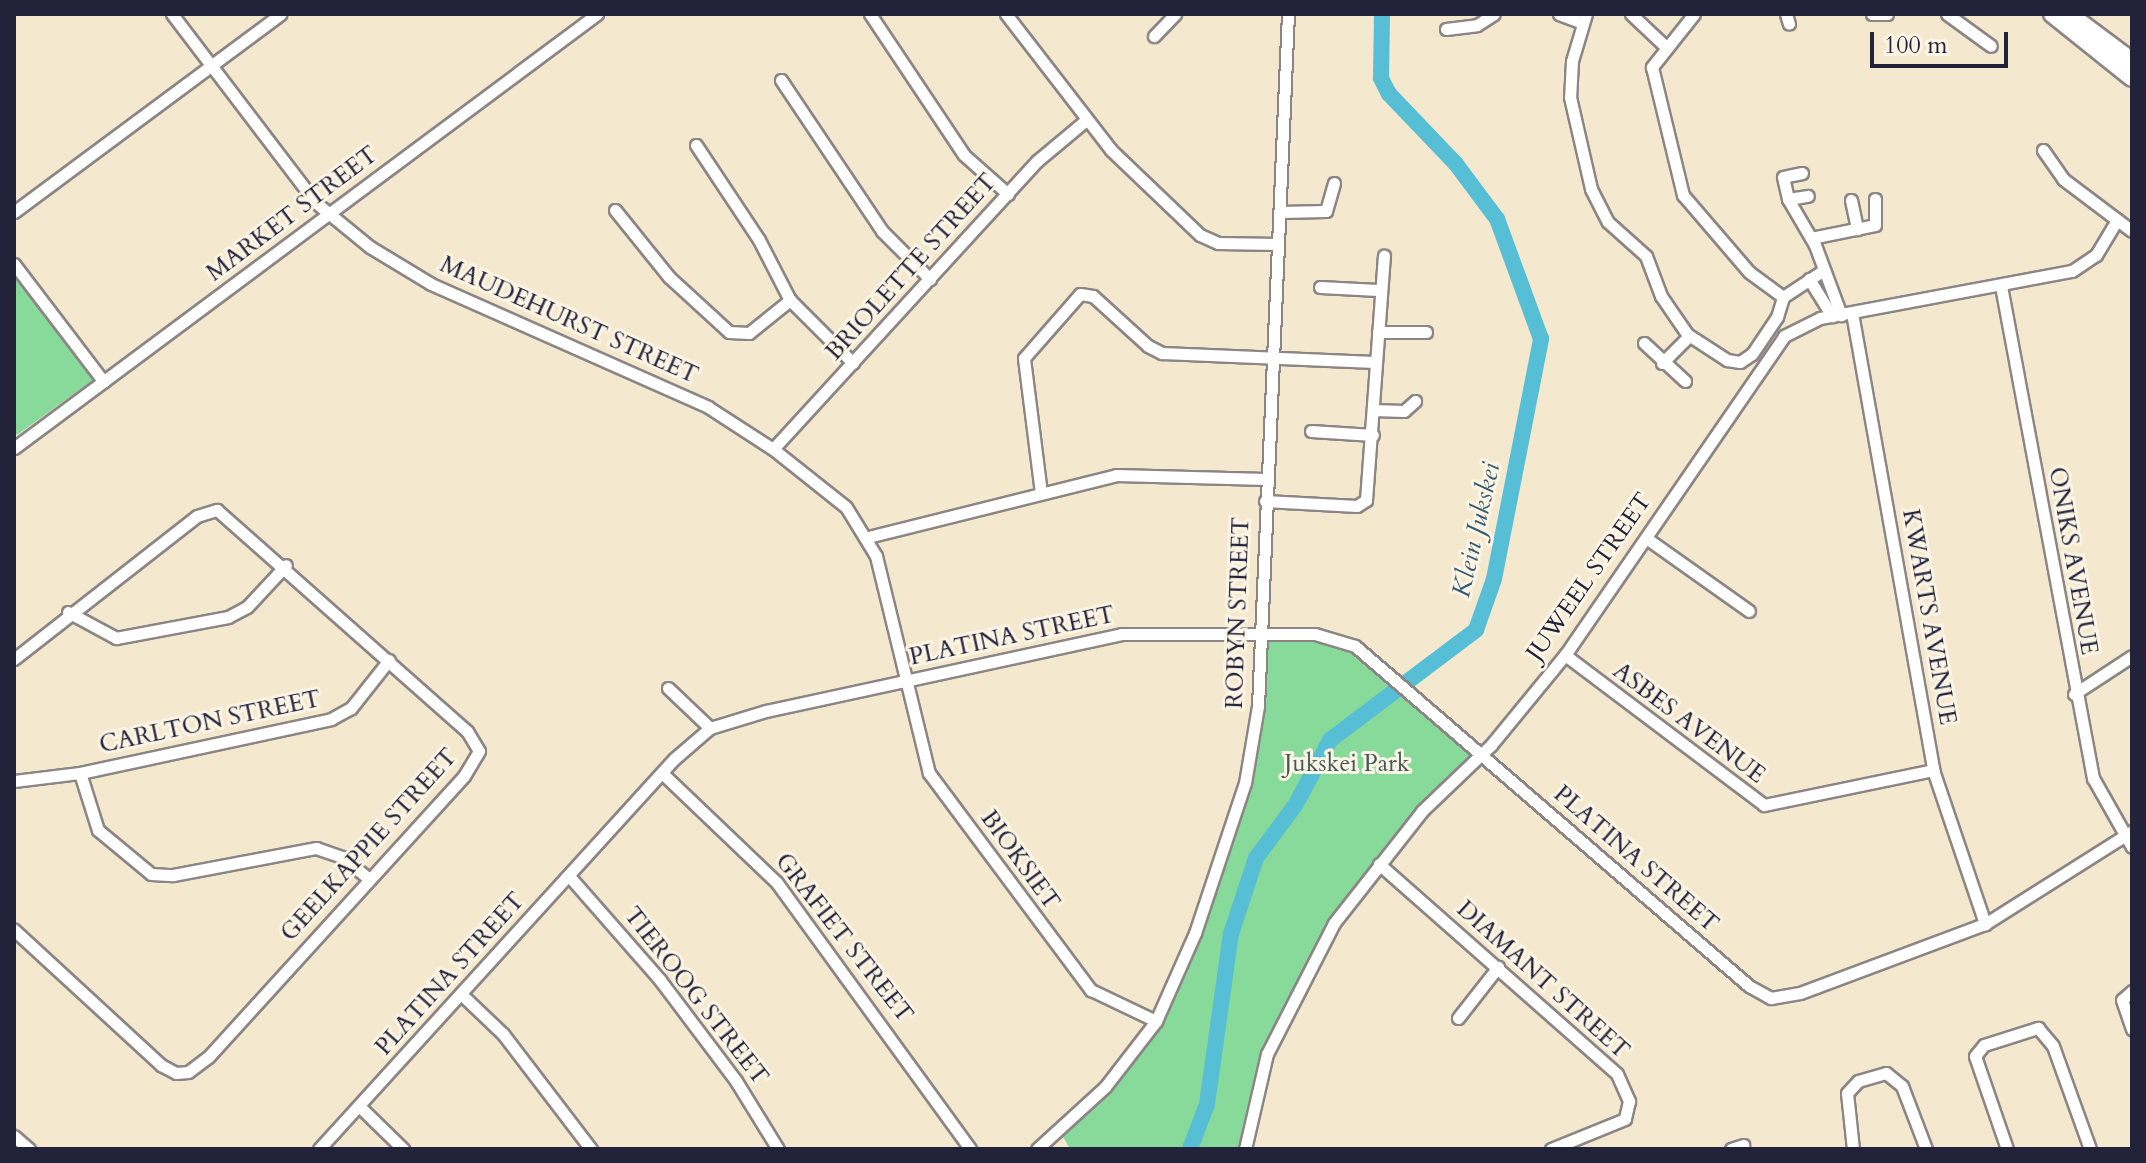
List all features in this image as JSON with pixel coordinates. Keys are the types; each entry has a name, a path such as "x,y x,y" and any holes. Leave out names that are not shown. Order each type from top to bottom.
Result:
{"main road":[{"path":"2052,14 2132,78"},
{"path":"2069,14 2132,61"}],"street":[{"name":"MAUDEHURST STREET","path":"172,14 326,215 431,284 693,399 773,449 838,499 868,537 904,681"},
{"path":"14,212 281,14"},
{"name":"MARKET STREET","path":"14,448 597,14"},
{"path":"870,14 964,155 1008,194"},
{"path":"1006,14 1086,120 1204,238 1278,244"},
{"path":"1154,36 1175,14"},
{"name":"ROBYN STREET","path":"1037,1149 1105,1087 1156,1021 1195,933 1242,797 1258,706 1288,14"},
{"path":"1446,29 1477,25 1494,14"},
{"path":"1559,14 1584,18 1570,97 1591,189 1608,222 1646,256 1661,296 1689,336 1737,363 1752,354 1777,317 1783,297 1824,270"},
{"path":"1631,14 1666,47"},
{"path":"1694,14 1652,65 1652,78 1685,200 1752,276 1783,297"},
{"path":"1947,14 1991,46"},
{"path":"781,80 882,231 930,279"},
{"name":"BRIOLETTE STREET","path":"773,449 1008,194 1086,120"},
{"path":"696,145 759,240 790,300 853,363"},
{"path":"2043,150 2063,179 2132,231"},
{"path":"1802,173 1783,178 1788,199 1811,238 1824,270 1836,316"},
{"path":"1279,212 1328,210 1334,183"},
{"path":"1788,199 1808,196"},
{"path":"1811,238 1877,223 1875,199"},
{"path":"1851,200 1857,229"},
{"path":"615,210 669,277 729,332 749,333 790,300"},
{"name":"JUWEEL STREET","path":"1245,1149 1258,1082 1275,1034 1334,923 1433,800 1482,754 1565,655 1784,336 1836,316 2078,269 2096,255 2117,220"},
{"path":"1265,501 1362,504 1367,498 1373,435 1378,290 1384,256"},
{"path":"14,264 104,382"},
{"path":"1809,279 1820,289 1836,316"},
{"name":"ONIKS AVENUE","path":"2001,286 2074,694 2095,785 2128,833 2132,847"},
{"path":"1320,287 1378,290"},
{"path":"1041,493 1024,358 1078,295 1095,298 1158,352 1375,362"},
{"name":"KWARTS AVENUE","path":"1836,316 1933,770 1985,924"},
{"path":"1378,332 1426,332"},
{"path":"1662,363 1689,336"},
{"path":"1644,343 1662,363 1685,381"},
{"path":"1373,410 1404,411 1415,401"},
{"path":"1311,431 1373,435"},
{"path":"868,537 1127,474 1266,479"},
{"name":"GEELKAPPIE STREET","path":"14,930 161,1065 182,1073 199,1065 478,756 472,735 229,514 217,510 202,513 68,612"},
{"path":"1646,538 1749,611"},
{"path":"14,659 68,612 116,638 228,617 247,607 286,565"},
{"name":"PLATINA STREET","path":"319,1149 662,773 710,728 904,681 1121,634 1261,633 1334,637 1387,671 1749,986 1771,998 1800,993 1985,924"},
{"name":"ASBES AVENUE","path":"1565,655 1764,805 1933,770"},
{"path":"2074,694 2132,656"},
{"name":"CARLTON STREET","path":"14,781 80,773 331,719 351,708 389,660"},
{"name":"BIOKSIET","path":"904,681 925,767 1003,874 1091,990 1156,1021"},
{"path":"668,688 710,728"},
{"path":"80,773 98,830 151,874 316,848 336,853 369,879"},
{"name":"GRAFIET STREET","path":"662,773 777,883 970,1149"},
{"path":"1985,924 2128,833"},
{"name":"DIAMANT STREET","path":"1379,864 1604,1060 1628,1096 1629,1112 1621,1122 1551,1149"},
{"name":"TIEROOG STREET","path":"569,876 654,971 741,1088 778,1149"},
{"path":"1458,1018 1498,967"},
{"path":"2132,991 2122,1000 2132,1029"},
{"path":"461,994 512,1044 591,1149"},
{"path":"2007,1149 1975,1056 1984,1045 2038,1028 2053,1046 2090,1149"},
{"path":"1853,1149 1847,1093 1858,1081 1886,1073 1902,1086 1926,1149"},
{"path":"359,1106 403,1149"},
{"path":"14,1136 29,1149"}],"green space":[{"path":"14,276 93,380 17,435 14,431"},
{"name":"Jukskei Park","path":"1264,633 1335,636 1483,755 1380,866 1327,939 1281,1022 1246,1149 1070,1149 1062,1135 1106,1094 1157,1025 1246,798"}],"waterway":[{"name":"Klein Jukskei","path":"1190,1149 1207,1104 1231,934 1256,858 1296,804 1330,740 1476,630 1494,579 1541,339 1497,219 1456,164 1389,94 1381,78 1382,14"}]}
